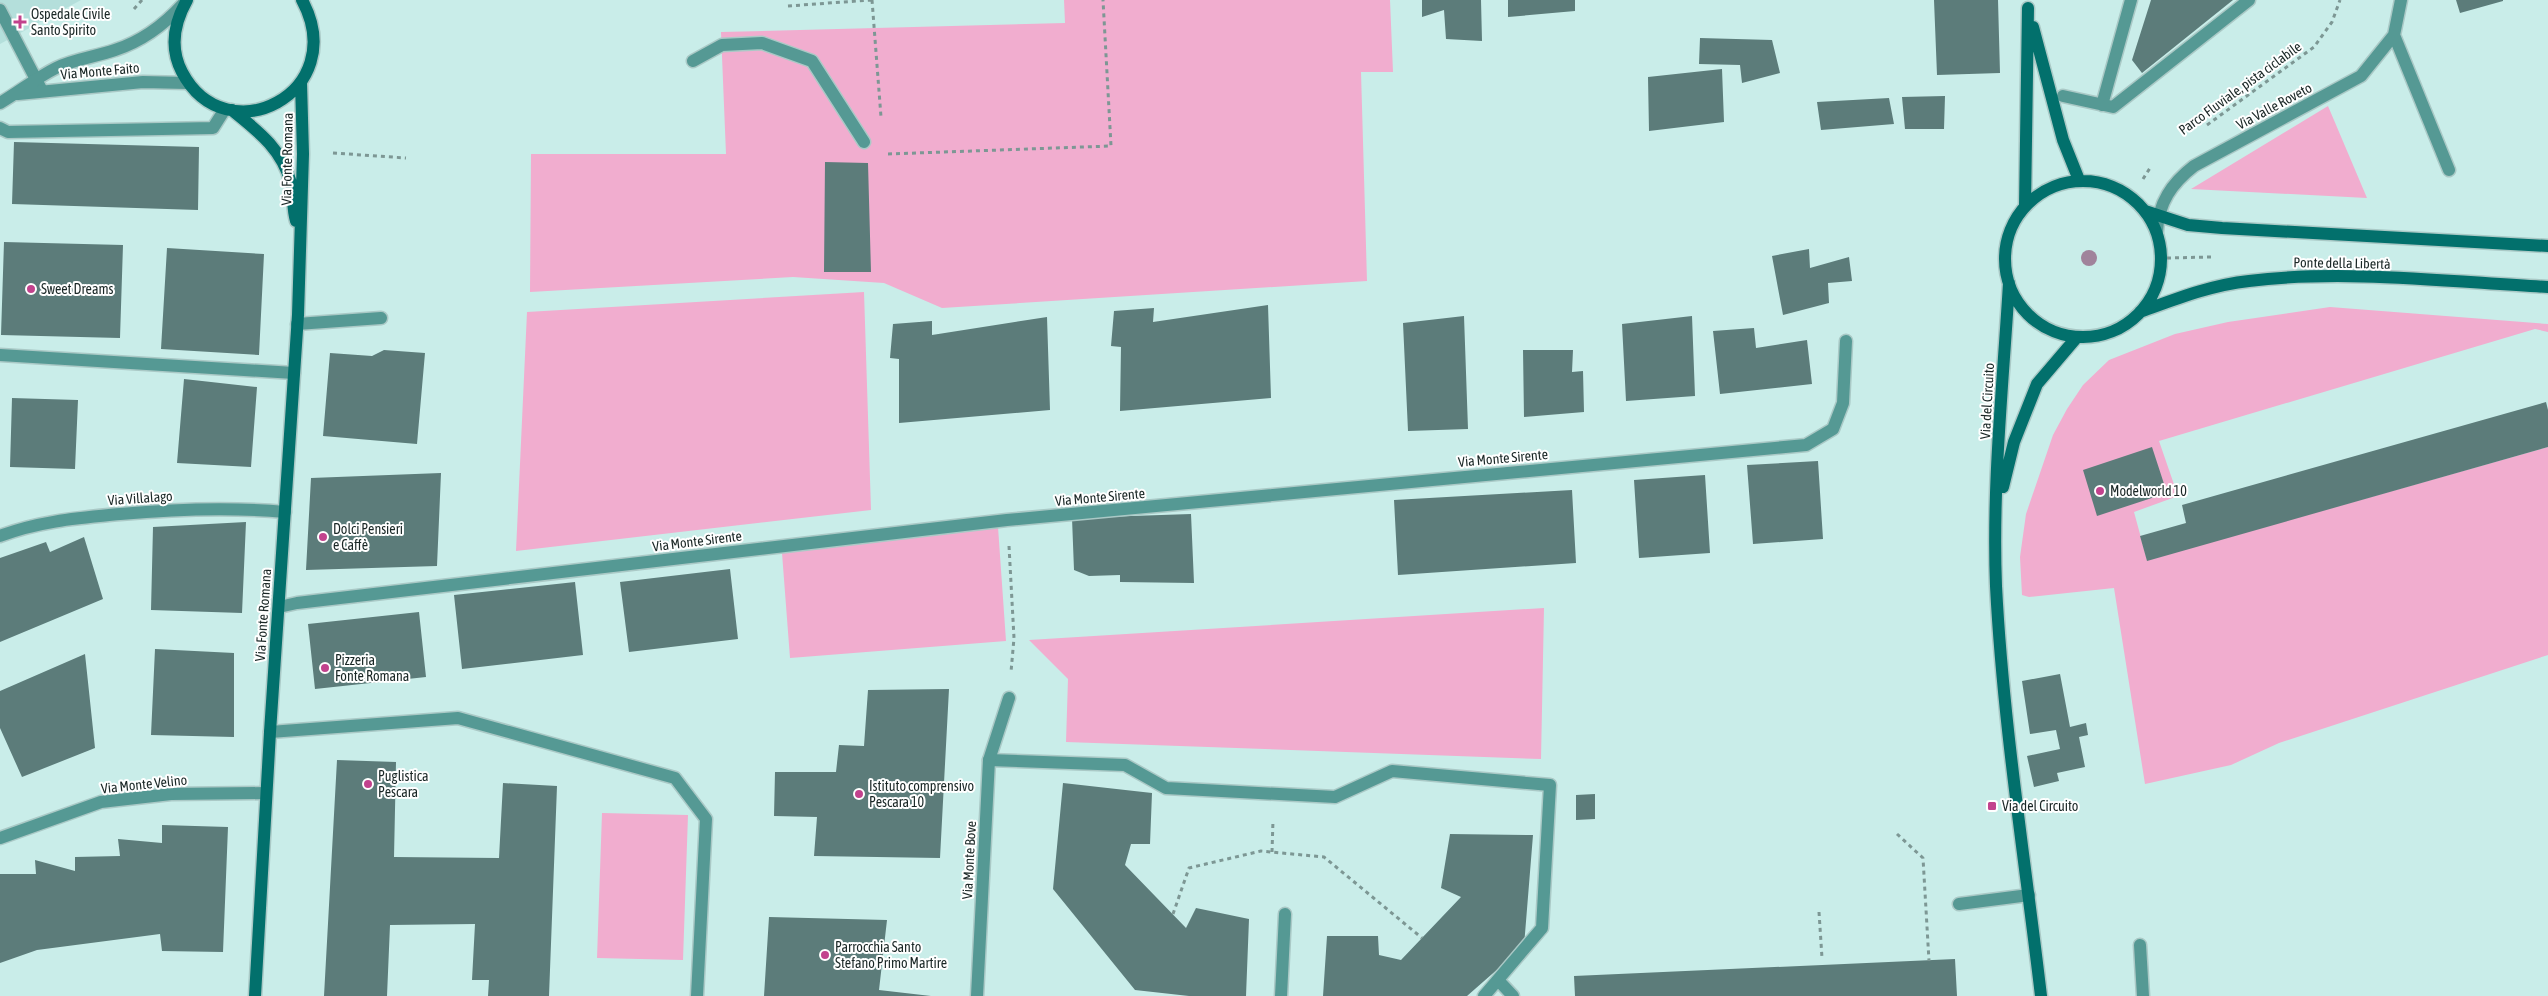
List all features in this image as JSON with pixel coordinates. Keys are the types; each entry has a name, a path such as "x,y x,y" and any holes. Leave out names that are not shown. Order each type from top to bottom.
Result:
{"main road":[{"path":"187,0 177,18 173,40 177,63 188,83"},
{"path":"302,0 311,16"},
{"path":"228,110 247,111 270,106 290,94 301,83 310,65 314,45 311,16 316,0"},
{"path":"2028,4 2049,94 2063,140 2080,180"},
{"path":"2025,206 2028,4"},
{"name":"Via Fonte Romana","path":"188,83 211,103 228,110 271,143 283,160 292,184 293,213 301,236"},
{"name":"Via Fonte Romana","path":"255,996 266,793 297,324 301,236 303,110 301,83"},
{"path":"2080,180 2116,187 2132,197 2145,210 2157,232 2162,258 2159,278 2152,296 2140,312 2116,330 2097,336 2077,336 2055,332 2035,321 2019,304 2009,283 2005,264 2007,243 2013,223 2025,206 2040,193 2059,184 2080,180"},
{"name":"Ponte della Libertà","path":"2145,210 2159,217 2188,225 2548,246"},
{"name":"Ponte della Libertà","path":"2140,312 2202,290 2248,281 2292,277 2374,278 2548,287"},
{"name":"Via del Circuito","path":"2009,283 1996,521 2000,644 2041,996"},
{"name":"Via del Circuito","path":"1996,521 2014,442 2033,392 2061,353 2077,336"}],"street":[{"path":"8,0 1,13 39,86"},
{"name":"Via Monte Faito","path":"39,86 67,64 117,49 149,34 167,21 187,0"},
{"path":"2102,105 2131,0"},
{"path":"2063,96 2113,107 2249,0"},
{"name":"Via Valle Roveto","path":"2157,232 2159,217 2168,192 2179,178 2194,166 2361,76 2394,35 2401,0"},
{"path":"2394,35 2449,170"},
{"path":"693,61 722,44 762,43 812,62 864,142"},
{"name":"Via Monte Faito","path":"0,103 16,94 39,86 143,82 188,83"},
{"path":"0,128 8,132 213,128 228,110"},
{"path":"297,324 381,318"},
{"name":"Via Monte Sirente","path":"279,607 307,602 1007,520 1806,445 1833,429 1843,402 1846,341"},
{"path":"0,355 294,372"},
{"name":"Via Villalago","path":"0,536 28,526 64,519 141,512 247,508 285,512"},
{"name":"Via Monte Bove","path":"977,996 989,760 1009,698"},
{"path":"270,732 458,718 675,778 706,819 697,996"},
{"path":"989,760 1125,765 1166,788 1335,797 1392,771 1550,785 1542,928 1484,996"},
{"name":"Via Monte Velino","path":"0,838 101,802 171,794 266,793"},
{"path":"1959,904 2029,895"},
{"path":"1281,996 1285,914"},
{"path":"2140,945 2143,996"},
{"path":"1498,980 1513,996"}],"path":[{"path":"788,6 872,0 882,126"},
{"path":"884,155 1111,146 1103,0"},
{"name":"Parco Fluviale, pista ciclabile","path":"2205,127 2314,47 2332,22 2340,0"},
{"path":"333,153 406,158"},
{"path":"2141,184 2150,167"},
{"path":"1007,520 1014,638 1009,698"},
{"path":"1897,834 1923,858 1929,961"},
{"path":"1173,914 1189,868 1261,851 1324,857 1422,938"},
{"path":"1819,912 1822,958"}],"shaded area":[{"name":"Ospedale Civile Santo Spirito","path":"0,0 81,0 0,44"},
{"path":"1064,0 1390,0 1393,72 1361,72 1367,281 942,308 884,283 793,277 530,292 531,154 726,154 721,32 1065,23"},
{"path":"2328,106 2367,198 2191,189"},
{"path":"864,292 871,510 516,551 527,312"},
{"path":"2330,307 2548,324 2548,332 2535,329 2159,441 2178,496 2134,512 2147,560 2548,447 2548,655 2279,743 2231,765 2145,784 2114,588 2029,597 2022,595 2020,557 2026,514 2053,435 2083,385 2109,360 2175,334 2228,322"},
{"path":"998,527 1006,641 790,658 782,553"},
{"path":"1544,608 1541,759 1066,742 1068,679 1029,640"},
{"path":"602,813 688,815 683,960 597,958"}],"building":[{"path":"1422,0 1481,0 1482,41 1446,39 1444,10 1422,17"},
{"path":"1508,0 1575,0 1575,11 1508,17"},
{"path":"1934,0 1998,0 2000,73 1937,75"},
{"path":"2151,0 2233,0 2142,73 2132,60"},
{"path":"2456,0 2503,0 2503,1 2460,13"},
{"path":"1700,38 1772,40 1780,73 1742,83 1740,65 1699,64"},
{"path":"1722,69 1724,122 1649,131 1648,77"},
{"path":"1945,96 1944,129 1905,129 1902,97"},
{"path":"1889,98 1894,124 1821,130 1817,102"},
{"path":"14,142 199,147 198,210 12,204"},
{"path":"825,162 868,163 871,272 824,272"},
{"path":"4,242 123,245 120,338 1,335"},
{"path":"167,248 264,254 259,355 161,349"},
{"path":"1809,249 1810,268 1849,257 1852,281 1828,283 1829,303 1783,315 1772,256"},
{"path":"1268,305 1271,398 1120,411 1121,347 1111,346 1114,311 1154,308 1153,322"},
{"path":"1464,316 1468,429 1408,431 1403,323"},
{"path":"1692,316 1695,396 1626,401 1622,324"},
{"path":"1047,317 1050,410 899,423 899,359 890,358 893,324 932,321 932,335"},
{"path":"1754,328 1756,348 1807,340 1812,384 1720,394 1713,331"},
{"path":"384,350 425,353 417,444 323,436 330,353 372,356"},
{"path":"1523,350 1573,350 1572,372 1583,371 1584,412 1524,417"},
{"path":"184,379 257,387 251,467 177,463"},
{"path":"12,398 78,400 75,469 10,467"},
{"path":"2546,402 2548,410 2548,447 2147,561 2140,536 2186,523 2182,505"},
{"path":"2152,447 2167,493 2097,516 2083,470"},
{"path":"1818,461 1823,539 1753,544 1747,465"},
{"path":"441,473 437,566 306,570 311,478"},
{"path":"1705,475 1710,553 1639,558 1634,480"},
{"path":"1572,490 1576,563 1398,575 1394,500"},
{"path":"1191,514 1194,583 1120,582 1120,575 1089,576 1074,570 1072,518"},
{"path":"246,522 242,613 151,610 153,527"},
{"path":"84,537 103,599 0,642 0,558 46,542 50,552"},
{"path":"730,569 738,639 629,652 620,582"},
{"path":"575,582 583,655 462,669 454,595"},
{"path":"419,612 426,677 315,689 308,624"},
{"path":"155,649 234,653 234,737 151,735"},
{"path":"85,654 95,748 22,777 0,728 0,691"},
{"path":"2060,674 2070,727 2086,723 2088,735 2079,737 2085,767 2057,773 2059,781 2034,787 2027,756 2060,749 2056,730 2030,734 2022,681"},
{"name":"Istituto comprensivo Pescara 10","path":"949,689 940,858 814,856 817,817 774,816 775,772 836,772 839,745 864,746 868,690"},
{"path":"337,760 396,762 394,857 499,858 503,783 557,786 549,996 488,996 489,980 472,980 475,924 390,925 387,996 324,996"},
{"path":"1063,783 1152,793 1150,844 1131,844 1125,865 1186,928 1196,908 1249,919 1246,996 1189,996 1135,990 1053,889"},
{"path":"1595,794 1595,819 1576,820 1576,795"},
{"path":"162,825 228,827 223,952 162,951 160,934 37,950 0,963 0,874 36,874 35,860 75,871 75,857 120,856 118,839 162,843"},
{"path":"1450,834 1533,835 1524,946 1467,996 1323,996 1327,936 1378,936 1379,955 1401,960 1461,897 1441,888"},
{"name":"Parrocchia Santo Stefano Primo Martire","path":"769,917 887,920 879,990 931,996 764,996"},
{"path":"1955,959 1957,996 1575,996 1574,976"}],"place":[{"name":"Ospedale Civile Santo Spirito","path":"20,22"},
{"name":"Sweet Dreams","path":"31,289"},
{"name":"Modelworld 10","path":"2100,491"},
{"name":"Dolci Pensieri e Caffè","path":"323,537"},
{"name":"Pizzeria Fonte Romana","path":"325,668"},
{"name":"Puglistica Pescara","path":"368,784"},
{"name":"Istituto comprensivo Pescara 10","path":"859,794"},
{"name":"Via del Circuito","path":"1992,806"},
{"name":"Parrocchia Santo Stefano Primo Martire","path":"825,955"}]}
